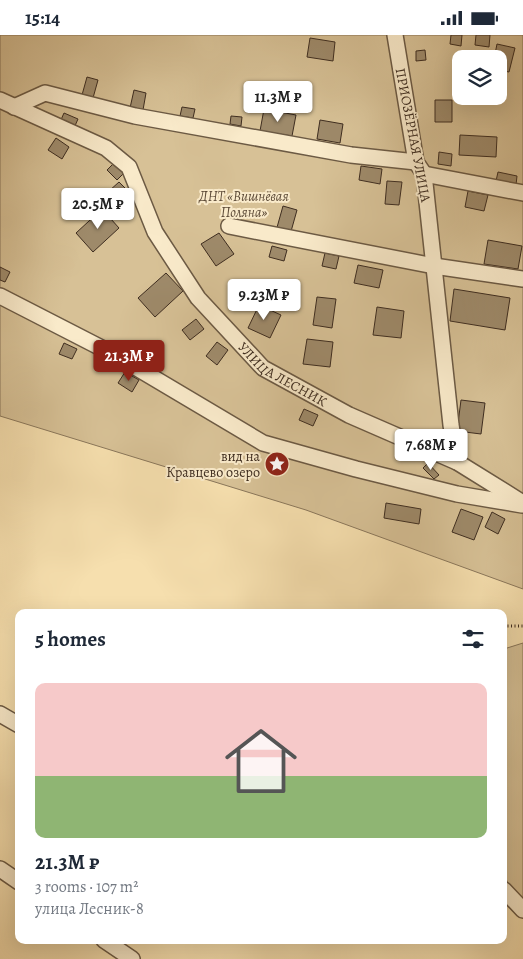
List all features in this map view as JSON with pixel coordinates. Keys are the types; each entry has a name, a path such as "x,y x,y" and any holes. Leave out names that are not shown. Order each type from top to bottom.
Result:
{"street":[{"name":"ПРИОЗЁРНАЯ УЛИЦА","path":"395,35 420,168 434,266 451,425 457,462"},
{"name":"УЛИЦА ЛЕСНИК","path":"7,104 45,93 135,116 420,168 523,193"},
{"name":"УЛИЦА ЛЕСНИК","path":"7,104 106,148 129,167 155,232 198,298 263,368 349,415 457,462 523,504"},
{"path":"229,226 434,266 523,279"},
{"path":"0,296 115,355 263,443 356,469 457,494 523,504"},
{"path":"0,714 15,723"},
{"path":"0,869 15,879"},
{"path":"507,893 523,910"},
{"path":"110,944 132,959"}],"path":[{"path":"507,626 523,626"}],"green space":[{"name":"ДНТ «Вишнёвая Поляна»","path":"0,35 523,35 523,589 306,510 0,416"},
{"path":"523,643 523,908 513,902 507,881 507,648"}],"building":[{"path":"451,35 462,35 461,46 450,44"},
{"path":"476,35 490,35 489,47 475,45"},
{"path":"310,38 335,42 333,61 307,57"},
{"path":"497,44 515,48 509,72 507,72 507,50 496,50"},
{"path":"425,50 426,60 416,61 416,51"},
{"path":"87,77 98,80 93,98 82,95"},
{"path":"134,90 146,93 143,110 130,108"},
{"path":"435,100 452,100 452,122 435,122"},
{"path":"182,107 195,109 193,118 180,116"},
{"path":"264,109 296,115 292,136 260,131"},
{"path":"64,113 78,119 74,128 60,122"},
{"path":"231,116 242,117 241,126 230,124"},
{"path":"320,120 343,124 340,143 317,139"},
{"path":"460,135 497,137 496,157 459,155"},
{"path":"56,138 69,147 62,159 48,150"},
{"path":"439,152 452,154 451,166 438,164"},
{"path":"114,163 124,173 117,180 107,170"},
{"path":"361,166 382,169 380,184 359,180"},
{"path":"498,172 517,176 516,185 496,181"},
{"path":"387,181 402,182 399,205 385,204"},
{"path":"119,182 127,190 116,199 109,191"},
{"path":"468,191 488,195 484,211 465,207"},
{"path":"283,206 297,210 290,235 276,231"},
{"path":"102,209 119,228 93,252 76,233"},
{"path":"219,233 234,254 216,266 201,244"},
{"path":"488,240 522,246 518,269 484,264"},
{"path":"272,246 287,250 284,261 269,257"},
{"path":"325,253 339,256 336,269 322,266"},
{"path":"358,265 383,270 379,288 354,283"},
{"path":"0,267 10,272 5,282 0,280"},
{"path":"166,273 183,291 155,317 138,298"},
{"path":"454,289 510,298 505,330 450,321"},
{"path":"317,297 336,299 332,328 313,325"},
{"path":"259,305 281,315 270,338 248,328"},
{"path":"377,307 404,311 401,338 373,335"},
{"path":"196,319 204,329 190,340 182,330"},
{"path":"307,339 333,342 330,367 303,364"},
{"path":"217,342 228,350 217,365 206,356"},
{"path":"64,343 77,349 72,359 59,354"},
{"path":"125,372 139,380 132,392 118,383"},
{"path":"461,400 485,403 481,434 457,431"},
{"path":"304,409 318,415 313,426 299,420"},
{"path":"428,463 439,475 434,479 423,468"},
{"path":"386,503 421,509 419,524 384,518"},
{"path":"461,509 483,517 474,540 452,532"},
{"path":"492,512 505,519 498,534 485,527"}],"place":[{"name":"вид на Кравцево озеро","path":"277,464"}]}
